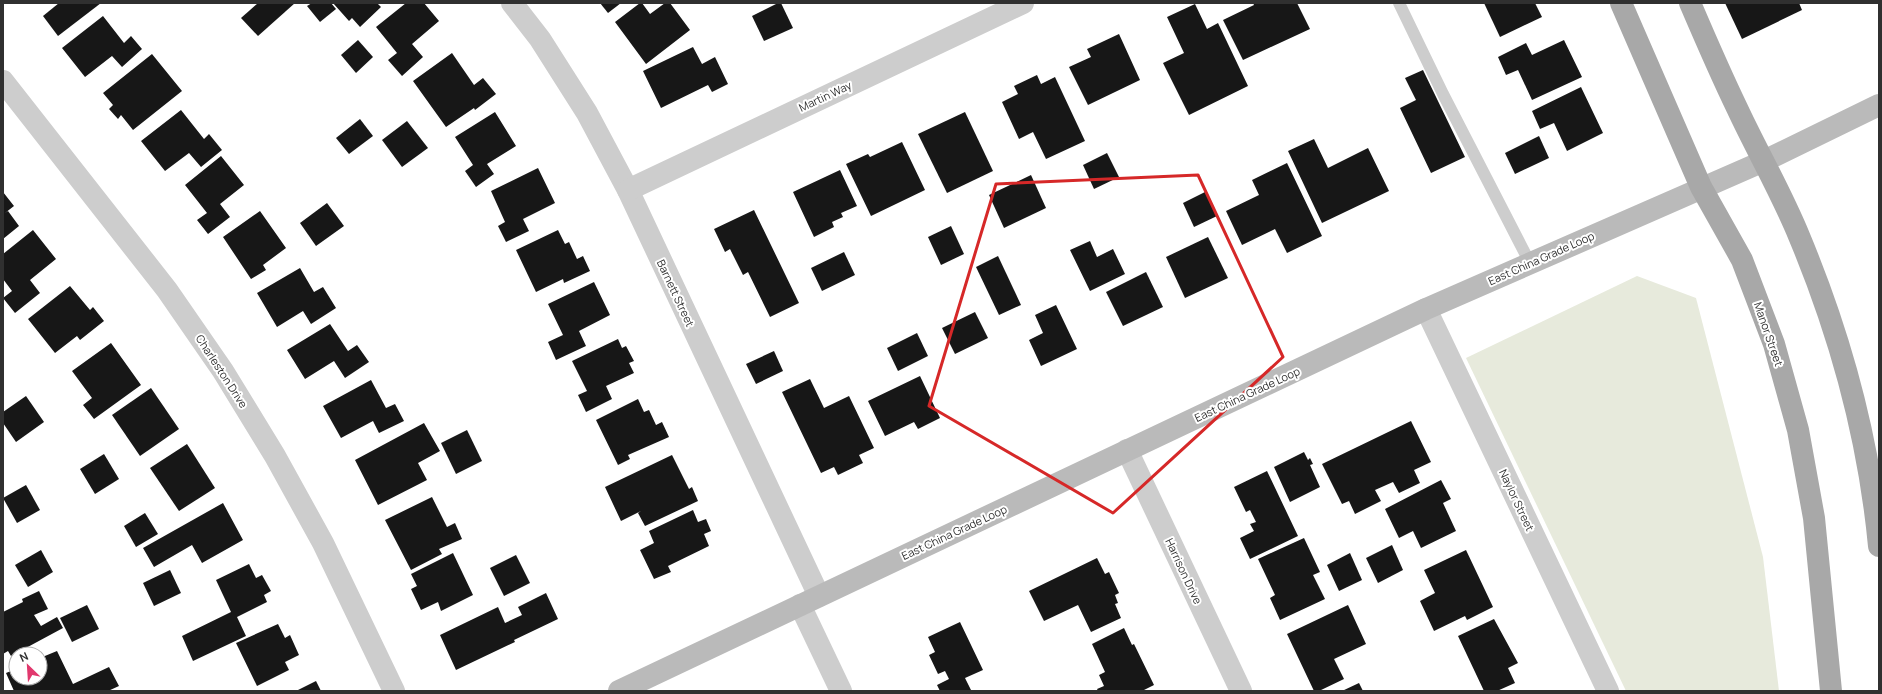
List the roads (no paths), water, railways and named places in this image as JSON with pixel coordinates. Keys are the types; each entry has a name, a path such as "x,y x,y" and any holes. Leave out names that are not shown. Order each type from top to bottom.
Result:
{"main road":[{"name":"Manor Street","path":"1621,3 1701,188 1742,260 1774,344 1798,430 1814,518 1831,691"},
{"path":"1690,3 1737,108 1799,236 1832,325 1858,416 1876,510 1879,546"},
{"name":"East China Grade Loop","path":"619,691 1426,309 1764,161 1879,105"}],"street":[{"name":"Barnett Street","path":"512,3 540,39 587,113 628,190 809,601 840,691"},
{"name":"Martin Way","path":"628,190 1022,3"},
{"name":"Charleston Drive","path":"3,81 167,290 223,372 275,456 323,543 394,691"},
{"name":"Naylor Street","path":"1426,309 1608,691"},
{"name":"Harrison Drive","path":"1127,450 1241,691"}],"lane":[{"path":"1399,3 1443,94 1530,263"}]}
